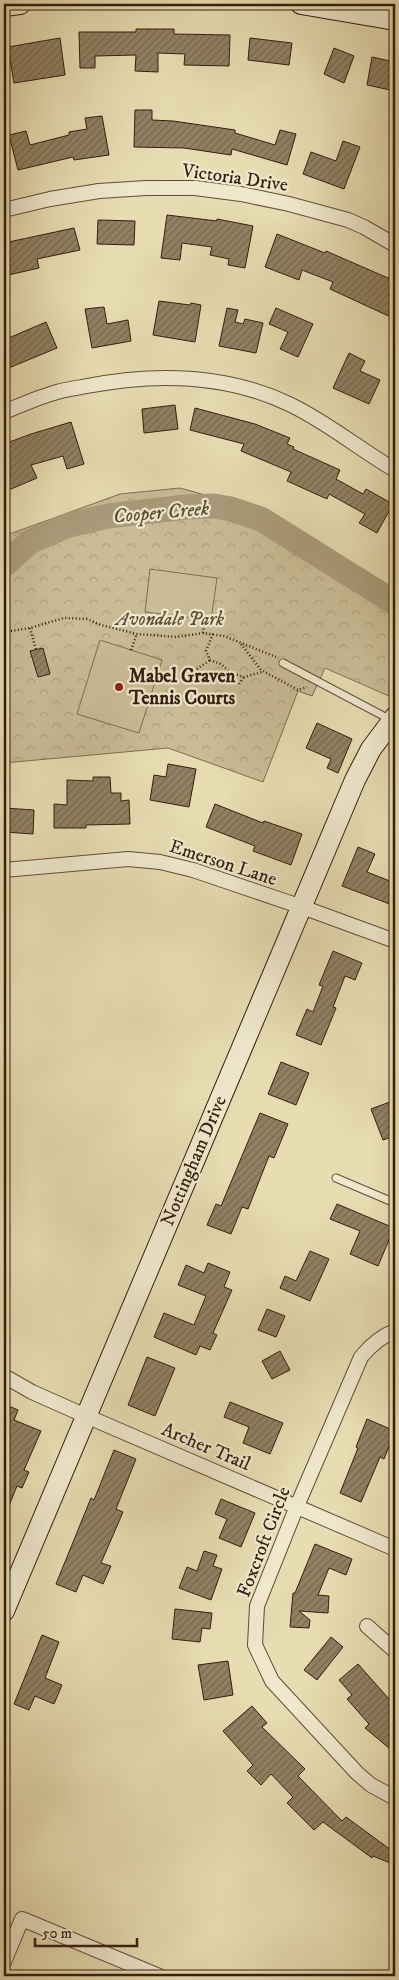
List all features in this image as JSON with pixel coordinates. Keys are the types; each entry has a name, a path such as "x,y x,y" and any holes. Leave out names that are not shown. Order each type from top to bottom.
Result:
{"street":[{"path":"4,6 20,4"},
{"path":"301,4 395,20"},
{"name":"Victoria Drive","path":"4,210 50,199 99,191 146,188 195,188 241,194 314,211 364,227 395,244"},
{"path":"4,412 57,392 111,381 148,378 205,380 262,393 289,404 323,422 364,452 395,470"},
{"name":"Nottingham Drive","path":"4,1611 355,780 371,749 394,719"},
{"name":"Emerson Lane","path":"4,870 128,859 160,862 193,870 395,941"},
{"name":"Foxcroft Circle","path":"395,1331 385,1335 370,1346 361,1357 256,1606 255,1645 272,1681 357,1773 371,1785 395,1798"},
{"name":"Archer Trail","path":"4,1376 32,1392 86,1416 395,1548"},
{"path":"366,1626 395,1651"},
{"path":"4,1962 22,1919 159,1976"}],"lane":[{"path":"283,663 394,719"},
{"path":"336,1178 395,1203"}],"path":[{"path":"4,632 30,628 64,618 87,619 101,625 137,634 177,637 203,633 224,636 264,652"},
{"path":"203,633 205,619"},
{"path":"30,628 36,650"},
{"path":"130,650 137,634"},
{"path":"212,634 206,651 210,660 221,664 231,673 244,677 262,671"},
{"path":"241,642 262,671 298,690 320,683"},
{"path":"197,669 210,660"},
{"path":"240,684 244,677"}],"green space":[{"name":"Avondale Park","path":"180,488 252,508 395,591 395,685 389,696 325,668 312,696 298,691 263,782 168,748 4,763 4,536 120,494"},
{"path":"150,569 217,578 211,620 145,612"},
{"name":"Mabel Graven Tennis Courts","path":"100,640 162,660 139,733 77,714"}],"building":[{"path":"136,29 174,29 174,34 230,35 229,66 184,65 185,54 158,53 158,72 135,71 136,55 95,56 95,68 80,68 79,32 136,32"},
{"path":"60,38 65,75 14,83 8,47"},
{"path":"250,38 292,43 289,65 248,60"},
{"path":"334,48 354,56 344,83 324,74"},
{"path":"372,57 395,62 395,91 367,85"},
{"path":"135,110 152,110 152,120 173,121 235,130 235,133 275,145 280,130 296,134 287,165 232,149 231,155 184,148 134,147"},
{"path":"102,116 109,155 74,160 73,157 18,170 9,135 26,131 30,145 69,135 69,132 87,129 85,118"},
{"path":"343,141 360,147 344,189 303,174 311,152 336,161"},
{"path":"167,215 217,221 217,219 253,226 245,268 228,265 229,259 210,255 212,247 182,243 180,260 161,258"},
{"path":"98,220 135,221 134,245 97,244"},
{"path":"74,228 80,250 37,259 39,268 4,276 4,243"},
{"path":"277,234 325,253 326,251 395,281 395,319 330,289 333,282 302,270 299,280 265,267"},
{"path":"159,301 201,305 195,342 153,335"},
{"path":"104,307 107,324 128,320 131,341 92,348 85,309"},
{"path":"227,308 238,310 235,322 243,324 245,319 263,323 256,353 219,346"},
{"path":"276,308 313,324 298,357 280,349 288,332 269,324"},
{"path":"46,322 57,348 4,370 4,340"},
{"path":"349,353 365,361 360,371 380,380 369,404 333,388"},
{"path":"175,405 178,429 144,433 142,409"},
{"path":"195,408 255,424 290,438 287,444 294,447 293,449 340,470 336,479 363,494 366,489 393,504 377,533 359,523 365,514 329,494 327,499 287,481 291,472 241,451 244,444 190,430"},
{"path":"71,422 84,464 67,469 63,456 31,465 37,478 4,492 4,461 10,458 4,444"},
{"path":"43,648 50,674 38,677 30,651"},
{"path":"317,723 352,739 338,773 327,768 331,759 306,748"},
{"path":"168,764 196,769 189,807 150,800 154,775 166,777"},
{"path":"93,777 110,777 111,793 121,793 121,801 129,800 130,824 86,825 86,828 54,828 54,804 67,805 67,780 93,781"},
{"path":"215,804 263,823 264,821 302,834 291,865 253,851 255,846 206,827"},
{"path":"4,808 34,810 33,834 4,832"},
{"path":"358,847 375,854 367,872 395,883 395,906 342,886"},
{"path":"333,951 362,963 355,980 345,976 333,1007 336,1008 321,1045 296,1035 307,1009 313,1012 323,986 319,985"},
{"path":"281,1062 309,1073 296,1105 268,1094"},
{"path":"395,1100 395,1136 383,1140 371,1109"},
{"path":"260,1113 288,1124 274,1158 269,1156 248,1209 242,1207 231,1234 207,1225 216,1204 221,1206"},
{"path":"337,1204 394,1228 378,1266 350,1254 360,1231 330,1219"},
{"path":"310,1251 329,1259 310,1301 280,1288 285,1276 296,1281"},
{"path":"208,1263 230,1272 224,1287 232,1290 213,1333 217,1335 210,1350 200,1346 196,1355 154,1337 164,1313 194,1325 206,1296 178,1285 186,1265 204,1273"},
{"path":"267,1309 285,1316 276,1337 258,1330"},
{"path":"280,1351 290,1370 272,1379 262,1361"},
{"path":"147,1357 175,1368 155,1416 128,1405"},
{"path":"230,1402 283,1423 270,1454 243,1443 249,1427 224,1417"},
{"path":"4,1404 18,1410 14,1420 41,1431 24,1470 29,1472 22,1488 17,1486 4,1518"},
{"path":"367,1419 395,1431 384,1459 380,1457 361,1502 340,1493"},
{"path":"114,1450 136,1459 116,1509 123,1512 101,1563 111,1566 103,1584 83,1575 76,1592 56,1584 91,1498 94,1500"},
{"path":"221,1499 255,1513 241,1547 219,1538 227,1519 215,1514"},
{"path":"315,1544 352,1559 346,1575 329,1568 318,1595 329,1596 328,1613 299,1611 310,1620 309,1628 290,1627 293,1593 295,1593"},
{"path":"204,1551 217,1555 213,1566 222,1569 211,1600 179,1588 187,1567 197,1571"},
{"path":"175,1609 212,1613 210,1629 202,1628 200,1642 172,1639"},
{"path":"42,1635 59,1642 45,1678 62,1685 54,1704 35,1696 29,1710 14,1704"},
{"path":"331,1637 343,1647 317,1680 304,1670"},
{"path":"228,1661 233,1695 204,1700 198,1665"},
{"path":"358,1664 389,1699 395,1692 395,1753 365,1728 369,1724 347,1699 352,1695 339,1680"},
{"path":"252,1706 267,1723 262,1727 305,1769 298,1776 342,1821 346,1817 395,1853 395,1865 373,1856 372,1858 323,1822 314,1830 287,1803 293,1797 271,1774 261,1785 247,1771 253,1765 223,1731"}],"waterway":[{"name":"Cooper Creek","path":"4,565 31,541 69,525 108,516 186,507 214,506 231,509 261,519 395,603"}],"place":[{"name":"Mabel Graven Tennis Courts","path":"119,687"}]}
